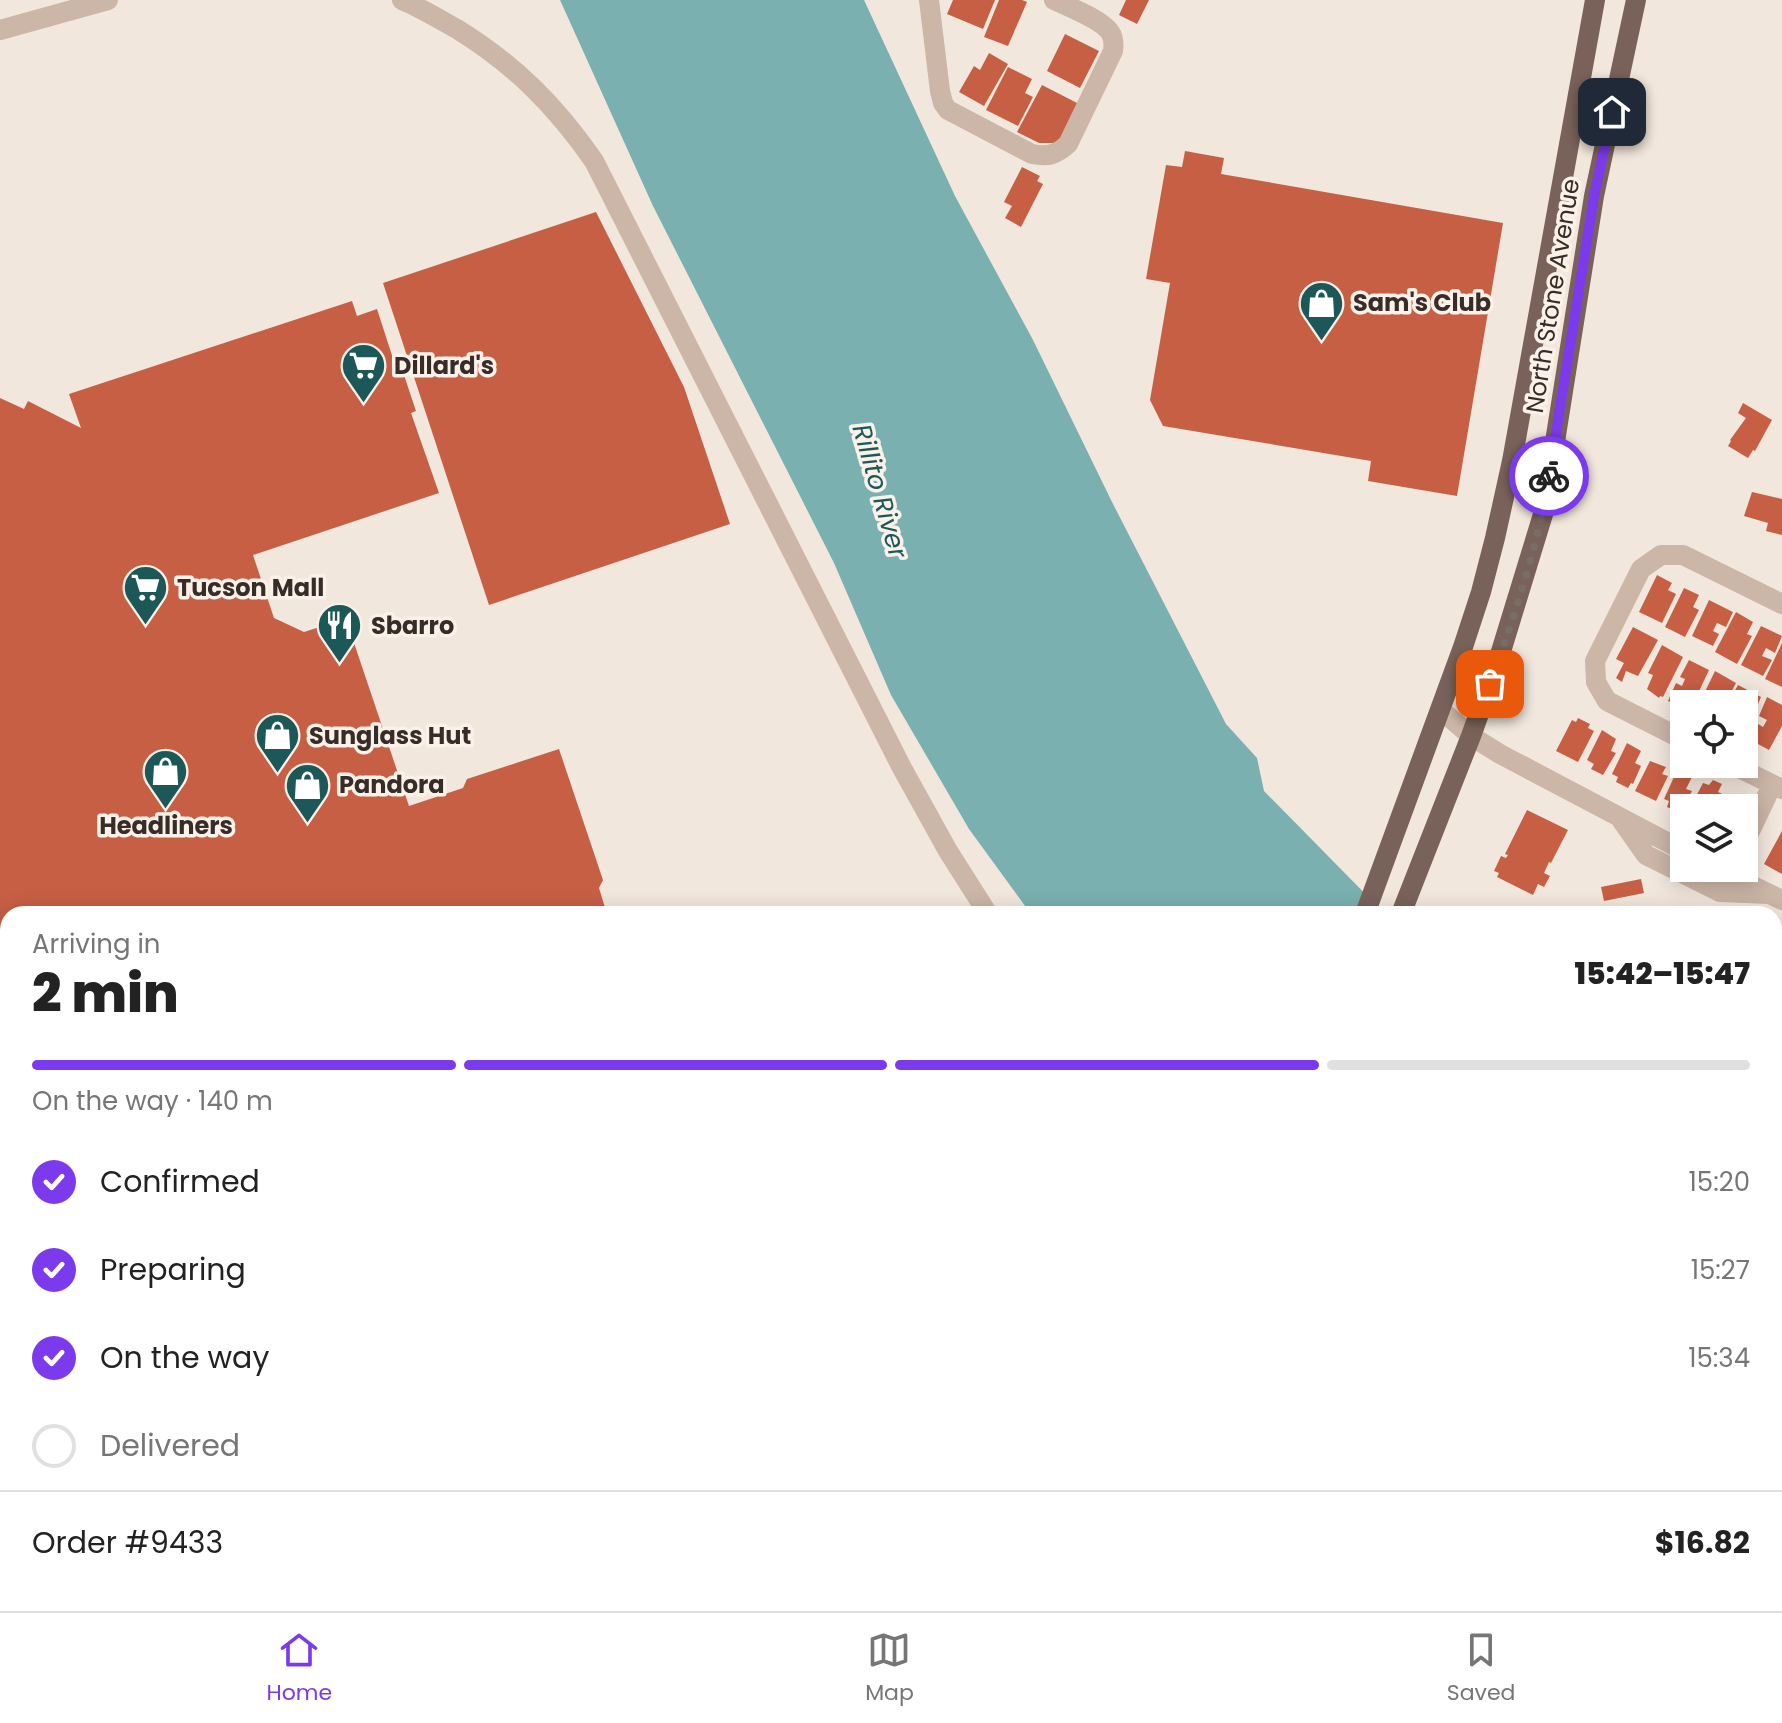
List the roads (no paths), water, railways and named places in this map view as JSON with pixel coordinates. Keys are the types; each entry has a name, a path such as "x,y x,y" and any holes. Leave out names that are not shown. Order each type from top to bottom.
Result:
{"main road":[{"name":"North Stone Avenue","path":"1368,906 1481,592 1512,461 1595,0"},
{"name":"North Stone Avenue","path":"1404,906 1499,658 1544,511 1594,196 1636,0"}],"street":[{"path":"0,30 108,0"},
{"path":"402,0 473,40 512,67 554,108 594,161 913,789 983,906"},
{"path":"929,0 940,91 948,110 1032,154 1047,156 1068,144 1113,51 1110,31 1101,23 1054,0"},
{"path":"1670,733 1607,701 1596,682 1595,661 1641,569 1661,555 1683,555 1782,604"},
{"path":"1441,710 1471,736 1670,844"},
{"path":"1758,778 1777,787 1758,820"},
{"path":"1620,817 1646,855 1670,861"},
{"path":"1739,882 1776,897"}],"water":[{"name":"Rillito River","path":"560,0 864,0 955,196 1033,340 1226,724 1257,758 1264,791 1377,906 1025,906 969,829 891,695 834,563 653,206"}],"place":[{"name":"Sam's Club","path":"1322,342"},
{"name":"Dillard's","path":"363,405"},
{"name":"Tucson Mall","path":"146,627"},
{"name":"Sbarro","path":"340,665"},
{"name":"Sunglass Hut","path":"278,775"},
{"name":"Headliners","path":"166,811"},
{"name":"Pandora","path":"308,824"}]}
